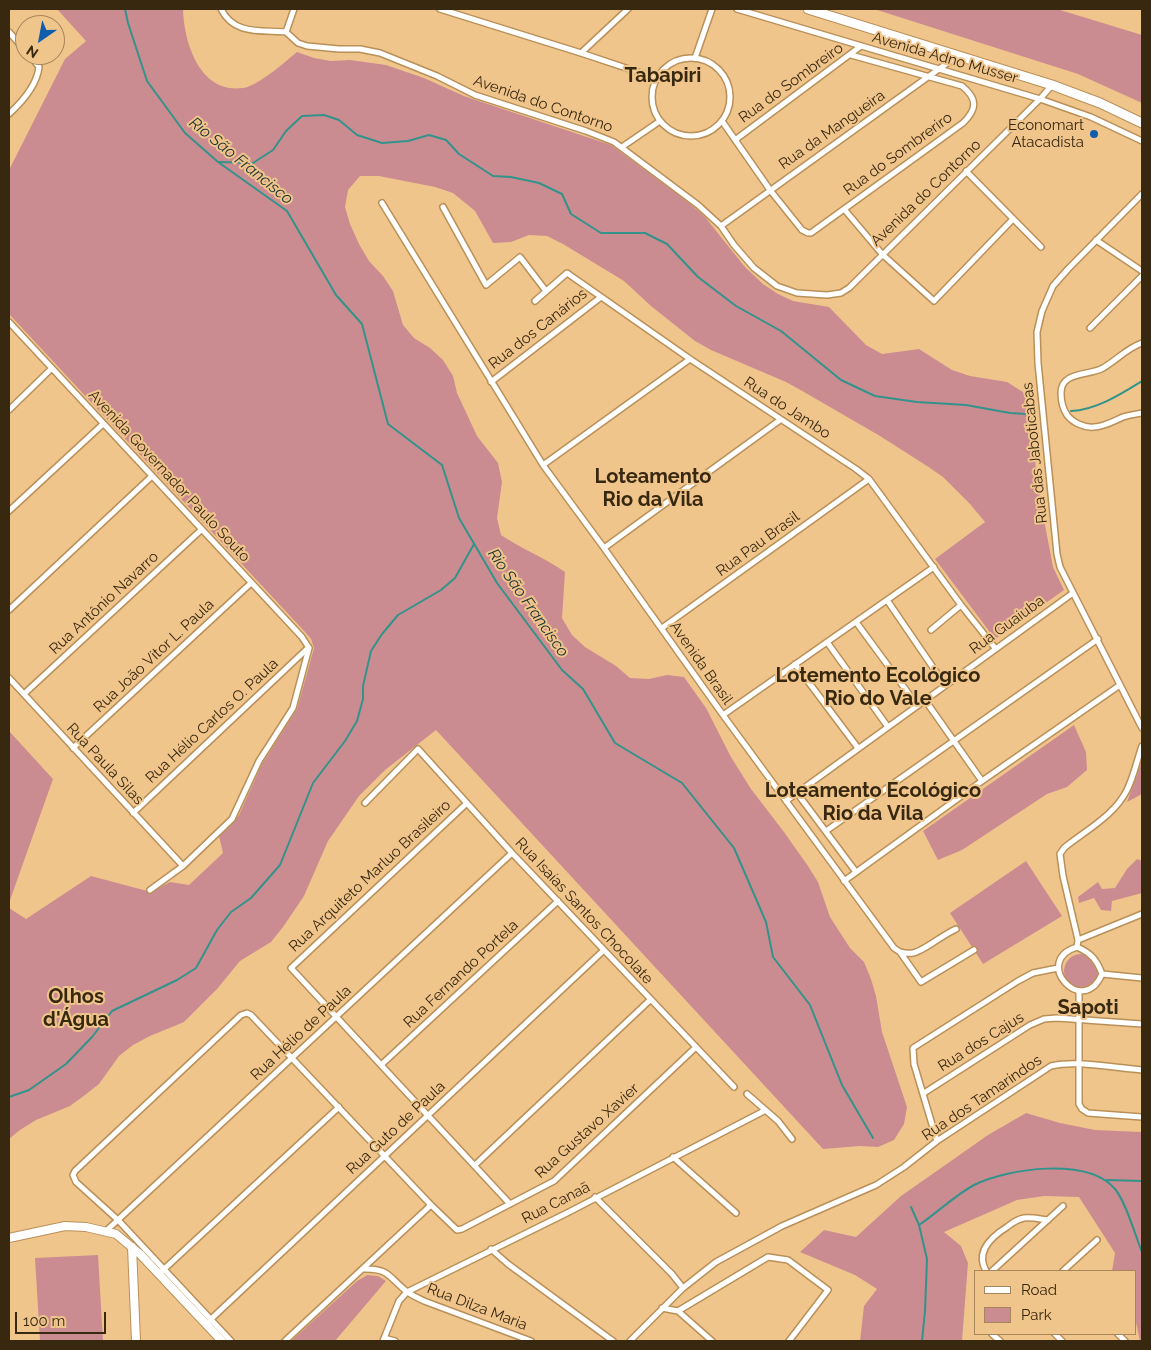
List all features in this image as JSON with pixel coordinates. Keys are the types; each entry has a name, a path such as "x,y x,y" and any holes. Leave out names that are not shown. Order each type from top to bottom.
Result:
{"main road":[{"path":"808,9 1052,85 1100,103 1142,123"}],"street":[{"path":"221,9 230,22 237,27 286,32 294,9"},
{"path":"440,9 656,78"},
{"path":"581,53 628,9"},
{"path":"695,58 712,9"},
{"name":"Avenida Adno Musser","path":"737,9 941,68 1040,99 1091,117 1142,141"},
{"name":"Avenida do Contorno","path":"286,32 298,43 307,46 360,49 380,53 438,76 475,95 598,135 622,147 698,204 721,226 734,245 754,268 777,286 797,292 827,295 841,294 1040,99 1052,85"},
{"name":"Rua do Sombreiro","path":"735,140 861,46"},
{"name":"Rua do Sombreriro","path":"816,230 963,123 971,115 974,107 973,98 962,86 851,55"},
{"name":"Rua da Mangueira","path":"721,226 958,56"},
{"path":"683,58 695,58 708,62 719,70 727,82 730,95 728,109 722,121 713,129 691,136 679,134 668,129 660,120 654,111 652,89 656,78 672,62 683,58"},
{"path":"9,114 22,101 36,77 37,65"},
{"path":"622,147 660,120"},
{"name":"Rua do Sombreiro","path":"722,121 770,190 802,230 808,233 816,230"},
{"path":"966,171 1041,247"},
{"name":"Rua das Jaboticabas","path":"1142,194 1054,286 1042,311 1037,332 1038,363 1057,554 1060,567 1142,728"},
{"name":"Avenida Brasil","path":"382,203 543,465 662,628 722,715 894,948 900,952 921,982 974,950"},
{"path":"443,207 486,285 520,257 546,291 535,300"},
{"path":"844,209 882,254 934,301 1013,219"},
{"path":"1096,240 1142,271"},
{"name":"Rua do Jambo","path":"546,291 568,274 780,420 842,458 869,479 961,606 995,648"},
{"path":"1090,328 1142,276"},
{"name":"Rua dos Canários","path":"491,382 601,297"},
{"name":"Avenida Governador Paulo Souto","path":"9,322 302,637 309,648"},
{"path":"1142,343 1133,346 1102,368 1074,376 1066,380 1061,386 1061,396 1067,414 1081,425 1094,428 1126,416 1142,413"},
{"path":"543,465 690,359"},
{"path":"9,410 52,368"},
{"path":"604,548 780,420"},
{"path":"9,510 103,424"},
{"path":"9,610 152,476"},
{"name":"Rua Pau Brasil","path":"662,628 869,479"},
{"name":"Rua Antônio Navarro","path":"24,694 201,530"},
{"path":"722,715 934,567"},
{"name":"Rua João Vitor L. Paula","path":"73,748 251,583"},
{"name":"Rua Guaiuba","path":"786,801 1073,593"},
{"path":"887,600 945,685"},
{"path":"931,630 961,606"},
{"path":"856,622 917,705"},
{"path":"826,831 1098,639"},
{"path":"827,642 888,727"},
{"path":"150,890 182,866 227,824 237,811 259,761 293,708 309,648"},
{"name":"Rua Hélio Carlos O. Paula","path":"133,813 309,648"},
{"path":"795,664 858,748"},
{"name":"Rua Paula Silas","path":"9,678 182,866"},
{"path":"844,881 982,781 1120,685"},
{"path":"925,700 982,781"},
{"path":"1077,947 1078,940 1063,876 1060,854 1064,848 1119,802 1127,790 1142,746"},
{"name":"Rua Isaías Santos Chocolate","path":"365,803 418,749 512,853 734,1088"},
{"path":"797,793 856,872"},
{"name":"Rua Arquiteto Marluo Brasileiro","path":"337,1017 291,968 467,804"},
{"name":"Rua Hélio de Paula","path":"106,1231 512,853"},
{"name":"Rua Fernando Portela","path":"381,1065 558,901"},
{"path":"1078,940 1142,914"},
{"path":"900,952 913,953 956,929"},
{"path":"1077,947 1064,953 1060,958 1058,968 1064,982 1070,988 1079,991 1087,990 1094,987 1102,974"},
{"path":"1077,947 1093,956 1102,974"},
{"name":"Rua Guto de Paula","path":"208,1322 604,950"},
{"path":"937,1141 912,1055 913,1048 1026,977 1042,970 1058,968"},
{"path":"1102,974 1142,978"},
{"path":"1079,991 1079,1104 1082,1109 1088,1112 1142,1117"},
{"path":"475,1165 650,1000"},
{"path":"222,1341 208,1322 161,1272 118,1220 76,1182 73,1175 75,1171 244,1013 251,1015 292,1057 431,1205 285,1341"},
{"path":"337,1017 510,1204"},
{"name":"Rua dos Cajus","path":"924,1093 1030,1024 1044,1019 1079,1019 1142,1024"},
{"name":"Rua Gustavo Xavier","path":"431,1205 458,1230 554,1181 695,1048"},
{"name":"Rua dos Tamarindos","path":"630,1341 683,1288 716,1262 782,1226 876,1185 904,1167 937,1141 1051,1066 1059,1064 1142,1070"},
{"path":"747,1094 764,1111 778,1121 792,1140"},
{"path":"161,1272 339,1107"},
{"name":"Rua Canaã","path":"407,1292 764,1111"},
{"path":"673,1157 736,1213"},
{"path":"595,1198 672,1274 683,1288"},
{"path":"993,1270 1063,1206"},
{"path":"986,1270 982,1257 984,1248 989,1240 1016,1221 1025,1218 1048,1220"},
{"path":"9,1238 65,1226 86,1227 106,1231 116,1234 161,1272"},
{"path":"1064,1270 1097,1240"},
{"path":"132,1247 136,1341"},
{"path":"491,1249 508,1264 613,1341"},
{"path":"678,1311 768,1257 788,1260 828,1290 789,1341"},
{"name":"Rua Dilza Maria","path":"363,1269 376,1269 386,1272 407,1292 424,1301 531,1341"},
{"path":"394,1341 383,1339 399,1301 407,1292"},
{"path":"662,1308 678,1311 712,1341"},
{"path":"208,1322 231,1341"}],"green space":[{"path":"57,9 183,9 187,37 197,64 205,75 216,83 228,88 243,88 256,83 297,52 331,61 350,60 386,65 424,78 464,96 611,145 688,202 705,217 745,267 763,284 778,294 793,301 829,307 866,345 882,354 919,349 952,370 970,376 1007,382 1023,392 1031,408 1037,483 1053,567 1064,590 995,639 935,559 985,522 943,477 880,436 786,382 711,350 695,341 651,306 624,281 547,236 529,235 511,242 493,243 475,211 453,193 435,187 379,176 360,176 348,190 345,207 350,224 369,261 383,276 393,291 403,325 414,338 430,348 443,360 453,376 457,393 477,436 498,463 502,482 497,518 501,535 565,572 562,618 572,635 585,647 616,666 630,678 649,679 667,675 684,677 706,708 731,757 751,789 784,832 818,882 830,917 850,948 864,962 876,996 882,1032 907,1107 904,1124 894,1140 878,1147 860,1146 823,1149 436,730 385,770 359,796 328,841 304,896 271,942 240,961 217,989 184,1022 133,1045 119,1056 99,1084 85,1095 70,1106 36,1120 9,1139 9,908 26,919 91,876 151,892 170,882 189,885 223,853 219,836 239,815 262,764 297,709 314,648 311,639 305,632 9,314 9,170 62,65 65,65 65,59 86,41 65,18 65,15 62,15"},
{"path":"874,9 1057,9 1142,35 1142,103 1078,74"},
{"path":"1074,725 1086,752 1087,770 1067,787 1047,794 962,850 938,860 923,831"},
{"path":"9,731 53,779 9,903"},
{"path":"1142,760 1142,794 1127,802"},
{"path":"1137,859 1142,861 1142,893 1112,901 1111,911 1101,910 1094,898 1079,903 1078,897 1098,882 1102,889 1115,888 1127,869"},
{"path":"1026,861 1062,916 983,964 950,913"},
{"path":"1081,954 1093,959 1098,971 1093,983 1081,988 1069,983 1064,971 1069,959"},
{"path":"1026,1113 1060,1123 1095,1130 1142,1132 1142,1341 1140,1341 1136,1323 1136,1270 1112,1270 1115,1253 1079,1197 1044,1196 1017,1200 944,1232 961,1246 968,1263 962,1341 860,1341 864,1306 877,1289 855,1275 800,1252 824,1230 856,1237 901,1196 988,1135"},
{"path":"98,1255 103,1341 40,1341 35,1258"},
{"path":"367,1275 378,1276 386,1281 335,1341 291,1341 357,1281"}],"waterway":[{"name":"Rio São Francisco","path":"125,9 147,81 185,133 218,162 287,211 336,295 362,324 388,424 442,465 459,518 497,583 562,670 583,689 615,743 682,783 734,848 766,922 773,957 810,1005 842,1085 873,1138"},
{"path":"219,162 253,163 273,150 286,131 302,116 324,115 339,120 357,135 382,143 408,141 429,135 446,140 459,154 493,176 511,177 539,183 562,194 571,214 601,233 645,233 667,244 698,277 736,306 781,331 841,380 875,396 917,402 966,405 1026,414"},
{"path":"1071,411 1090,408 1117,396 1142,381"},
{"path":"9,1097 29,1090 66,1064 92,1037 112,1011 177,980 196,968 217,930 231,912 251,898 280,865 313,783 345,741 357,721 363,699 363,686 371,651 382,634 398,615 441,590 455,578 474,544"},
{"path":"919,1225 967,1189 989,1179 1026,1170 1067,1169 1086,1172 1103,1179 1115,1189 1127,1210 1142,1252"},
{"path":"1107,1180 1142,1181"},
{"name":"Rio São Francisco","path":"911,1207 919,1225 927,1259 922,1341"}],"place":[{"name":"Economart Atacadista","path":"1094,134"}],"district":[{"name":"Tabapiri","path":"663,76"},
{"name":"Loteamento Rio da Vila","path":"653,488"},
{"name":"Lotemento Ecológico Rio do Vale","path":"878,688"},
{"name":"Loteamento Ecológico Rio da Vila","path":"873,802"},
{"name":"Olhos d'Água","path":"76,1008"},
{"name":"Sapoti","path":"1088,1008"}]}
